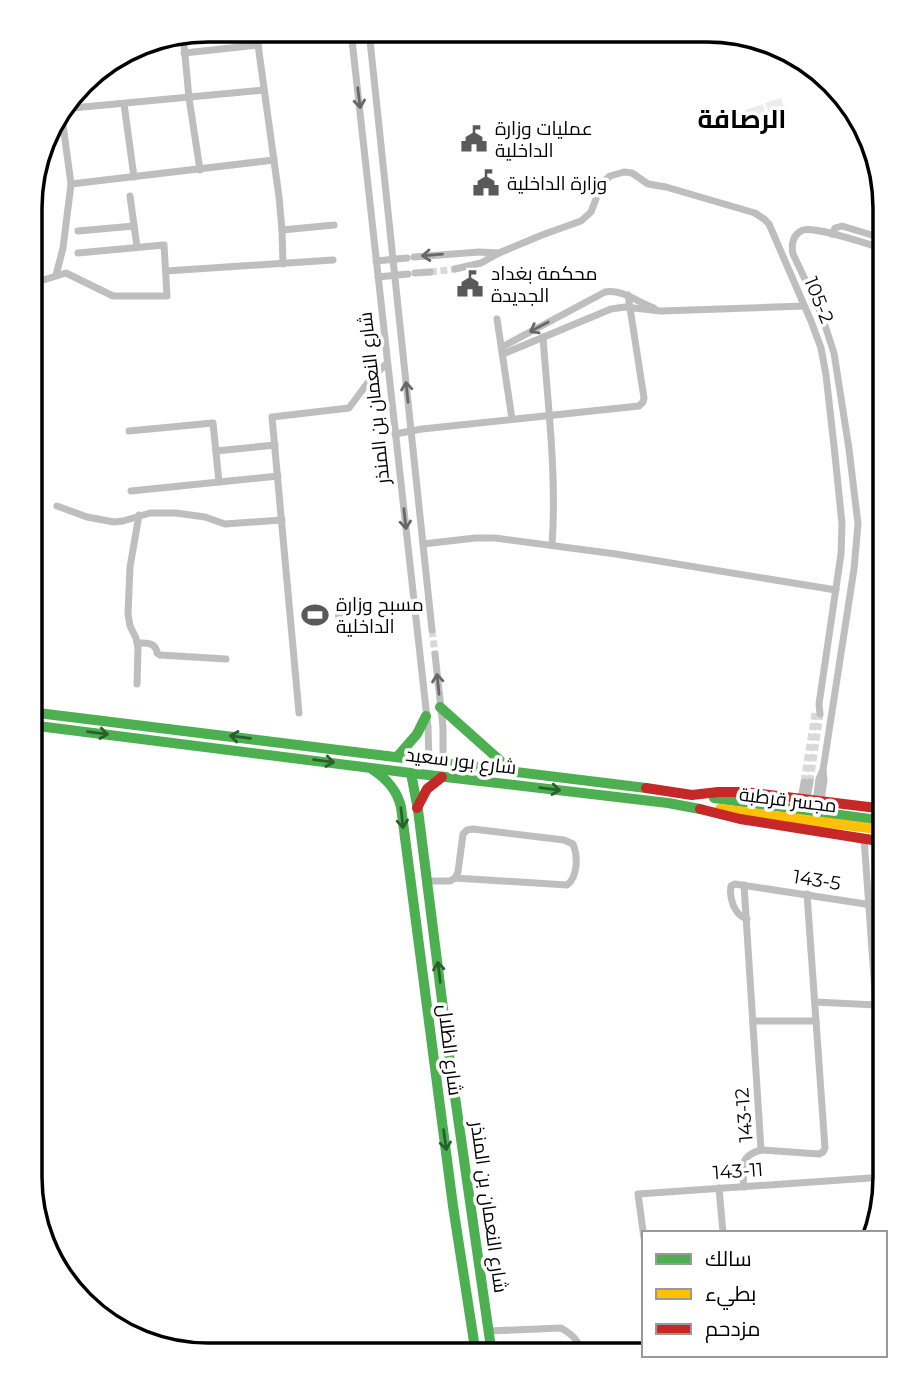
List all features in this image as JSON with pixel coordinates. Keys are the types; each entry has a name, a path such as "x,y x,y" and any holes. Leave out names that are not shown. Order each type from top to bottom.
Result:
{"main road":[{"path":"440,707 513,772"},
{"name":"شارع بور سعيد","path":"42,713 692,794 732,792 873,808"},
{"path":"397,757 417,734 426,716"},
{"name":"شارع بور سعيد","path":"42,726 686,806 740,819 873,840"},
{"name":"شارع الظلال","path":"365,766 388,781 398,794 401,807 474,1343"},
{"name":"شارع النعمان بن المنذر","path":"411,773 490,1343"},
{"path":"417,808 427,789 442,777"},
{"name":"مجسر قرطبة","path":"692,794 873,819"},
{"name":"مجسر قرطبة","path":"686,806 873,829"},
{"path":"412,892 428,885"},
{"path":"433,1050 448,1048"},
{"path":"441,1109 457,1108"},
{"path":"470,1314 486,1312"}],"street":[{"path":"258,42 274,160 283,264"},
{"name":"شارع النعمان بن المنذر","path":"352,42 429,739 429,762"},
{"name":"شارع النعمان بن المنذر","path":"370,42 432,630"},
{"path":"184,44 200,170"},
{"path":"184,53 258,45"},
{"path":"75,108 264,90"},
{"path":"124,104 134,177"},
{"path":"362,131 365,126 371,124 379,131"},
{"path":"56,275 63,248 71,184 64,125"},
{"path":"71,184 274,160"},
{"name":"105-2","path":"455,269 474,266 499,253 581,221 591,212 605,179 615,174 628,172 648,184 755,213 764,219 771,228 817,336 823,357 835,455 842,534 841,554 817,714"},
{"path":"130,196 137,247"},
{"path":"282,230 334,225"},
{"path":"78,231 134,226"},
{"path":"832,234 835,228 842,226 873,235"},
{"path":"811,800 824,780 822,771 858,524 834,353 821,313 793,254 792,246 796,236 805,230 832,234 873,246"},
{"path":"42,280 66,273 113,296 167,296 164,246 78,253"},
{"path":"473,252 474,266"},
{"name":"105-2","path":"376,261 473,252 499,253"},
{"path":"166,271 333,260"},
{"path":"378,277 430,272"},
{"path":"502,351 605,292 617,291 668,311"},
{"path":"395,434 637,407 643,402 644,395 628,295"},
{"path":"502,351 611,309 629,307 668,311 804,306"},
{"path":"497,319 512,419"},
{"path":"543,337 554,483 552,545"},
{"path":"299,713 272,417 349,408 369,381 387,363"},
{"path":"129,431 213,423 219,482"},
{"path":"216,451 275,445"},
{"path":"131,491 278,476"},
{"path":"57,506 87,517 114,522 150,513 205,517 225,524 282,520"},
{"path":"137,684 138,643 128,614 130,567 139,515"},
{"path":"423,544 482,537 616,554 836,590"},
{"path":"414,604 429,603"},
{"path":"138,643 152,644 160,655 226,659"},
{"path":"435,654 444,738 443,763"},
{"path":"807,782 811,800"},
{"path":"428,885 455,878 463,834 473,829 564,839 573,844 576,852 573,878 567,885 455,878"},
{"path":"864,838 873,962"},
{"path":"744,885 735,884 730,891 736,912 747,919"},
{"name":"143-5","path":"744,885 873,905"},
{"name":"143-12","path":"744,885 761,1150 819,1154 825,1148 807,894"},
{"path":"815,1002 873,1005"},
{"path":"753,1021 816,1021"},
{"path":"744,1186 744,1159 761,1150"},
{"name":"143-11","path":"643,1231 638,1194 873,1178"},
{"path":"719,1188 723,1231"},
{"path":"489,1331 561,1328 578,1343"}],"shaded area":[{"path":"781,98 787,115 771,120 765,103"},
{"path":"763,104 768,121 750,126 745,110"},
{"path":"364,600 366,614 336,620 333,606"}],"tunnel":[{"path":"430,272 455,269"},
{"path":"432,630 435,654"},
{"path":"804,782 815,713"},
{"path":"810,782 820,714"}],"traffic: fast":[{"path":"440,707 513,772"},
{"path":"42,713 646,788"},
{"path":"397,757 417,734 426,716"},
{"path":"42,727 700,809"},
{"path":"372,769 391,785 401,807 453,1206 474,1343"},
{"path":"411,773 490,1343"},
{"path":"714,798 873,819"}],"traffic: slow":[{"path":"720,809 873,828"}],"traffic: jam":[{"path":"417,808 427,789 442,777"},
{"path":"646,788 692,795 745,792 873,808"},
{"path":"700,809 740,819 873,840"}],"place":[{"name":"عمليات وزارة الداخلية","path":"474,139"},
{"name":"وزارة الداخلية","path":"486,183"},
{"name":"محكمة بغداد الجديدة","path":"470,284"},
{"name":"مسبح وزارة الداخلية","path":"315,615"}],"district":[{"name":"الرصافة","path":"742,119"}]}
